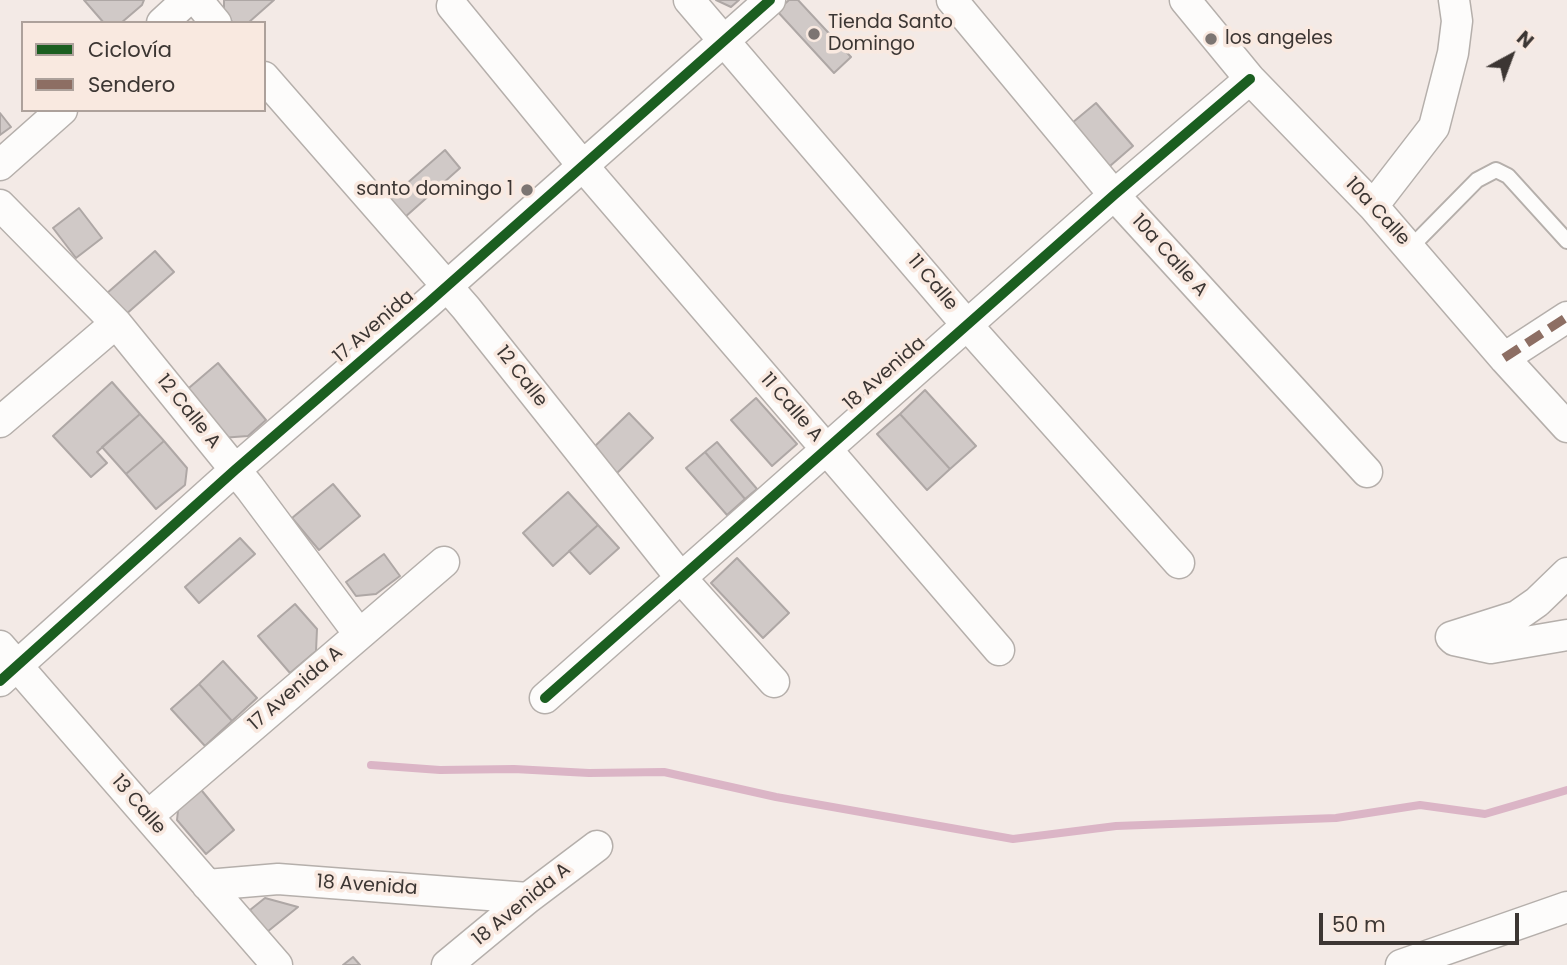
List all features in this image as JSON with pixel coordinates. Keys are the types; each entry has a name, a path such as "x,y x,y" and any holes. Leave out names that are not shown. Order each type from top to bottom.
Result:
{"street":[{"path":"164,21 187,0"},
{"path":"197,0 214,21"},
{"name":"11 Calle","path":"689,0 967,325 1179,563"},
{"name":"17 Avenida","path":"6,664 447,286 770,0"},
{"name":"10a Calle A","path":"952,0 1114,195 1367,472"},
{"name":"10a Calle","path":"1185,0 1250,79 1373,206 1567,427"},
{"name":"11 Calle A","path":"452,6 583,166 999,650"},
{"path":"1373,206 1434,127 1453,53 1455,10"},
{"name":"12 Calle","path":"266,79 447,286 681,578 774,682"},
{"name":"18 Avenida","path":"545,698 1114,195 1250,79"},
{"path":"0,165 60,112"},
{"name":"12 Calle A","path":"0,205 116,323 235,470 359,634"},
{"path":"1504,358 1567,317"},
{"path":"0,422 116,323"},
{"name":"17 Avenida A","path":"148,816 444,562"},
{"path":"1567,573 1537,602 1517,616 1451,637 1491,648 1567,635"},
{"name":"13 Calle","path":"6,664 148,816 277,965"},
{"name":"18 Avenida A","path":"447,965 528,898 597,846"},
{"name":"18 Avenida","path":"206,885 278,879 528,898"},
{"path":"1401,965 1567,907"}],"lane":[{"path":"1410,248 1477,180 1496,170 1508,176 1567,241"}],"building":[{"path":"84,0 144,0 123,21 102,21"},
{"path":"224,0 274,0 250,21 232,21 224,11"},
{"path":"716,0 739,0 731,7"},
{"name":"Tienda Santo Domingo","path":"789,0 798,0 851,57 834,73 777,11"},
{"path":"1096,103 1133,146 1110,166 1091,157 1066,128"},
{"path":"0,113 11,127 0,135"},
{"path":"445,150 460,168 404,218 388,200"},
{"path":"79,208 102,238 76,258 53,228"},
{"path":"155,251 174,272 124,316 106,294"},
{"path":"218,363 266,420 248,436 221,438 183,393"},
{"path":"112,382 140,414 97,452 107,463 91,477 53,436"},
{"path":"925,390 976,446 950,469 900,414"},
{"path":"756,398 797,444 772,466 731,420"},
{"path":"629,413 653,438 616,474 592,449"},
{"path":"140,414 164,441 126,474 102,447"},
{"path":"900,414 950,469 927,490 877,434"},
{"path":"164,441 187,468 185,485 156,509 126,474"},
{"path":"717,442 757,489 745,499 705,452"},
{"path":"705,452 745,499 727,515 686,468"},
{"path":"333,484 360,516 319,550 292,518"},
{"path":"568,492 598,525 553,566 523,533"},
{"path":"598,525 619,548 590,574 569,551"},
{"path":"240,538 255,554 199,603 185,587"},
{"path":"384,554 400,576 376,594 356,596 346,582"},
{"path":"737,558 789,613 763,638 711,583"},
{"path":"295,604 317,629 316,651 290,673 258,636"},
{"path":"223,661 257,698 232,721 199,684"},
{"path":"199,684 232,721 205,746 171,709"},
{"path":"198,786 234,830 206,854 177,820 179,801"},
{"path":"265,898 298,907 267,932 250,910"},
{"path":"353,957 360,965 343,965"}],"waterway":[{"path":"371,765 440,770 664,772 776,797 1013,839 1116,826 1336,818 1420,805 1485,814 1567,790"}],"marked path":[{"path":"1504,358 1567,317"}],"cycle path":[{"path":"0,681 235,470 770,0"},
{"path":"545,698 1114,195 1250,79"}],"place":[{"name":"Tienda Santo Domingo","path":"814,34"},
{"name":"los angeles","path":"1211,39"},
{"name":"santo domingo 1","path":"527,190"}]}
